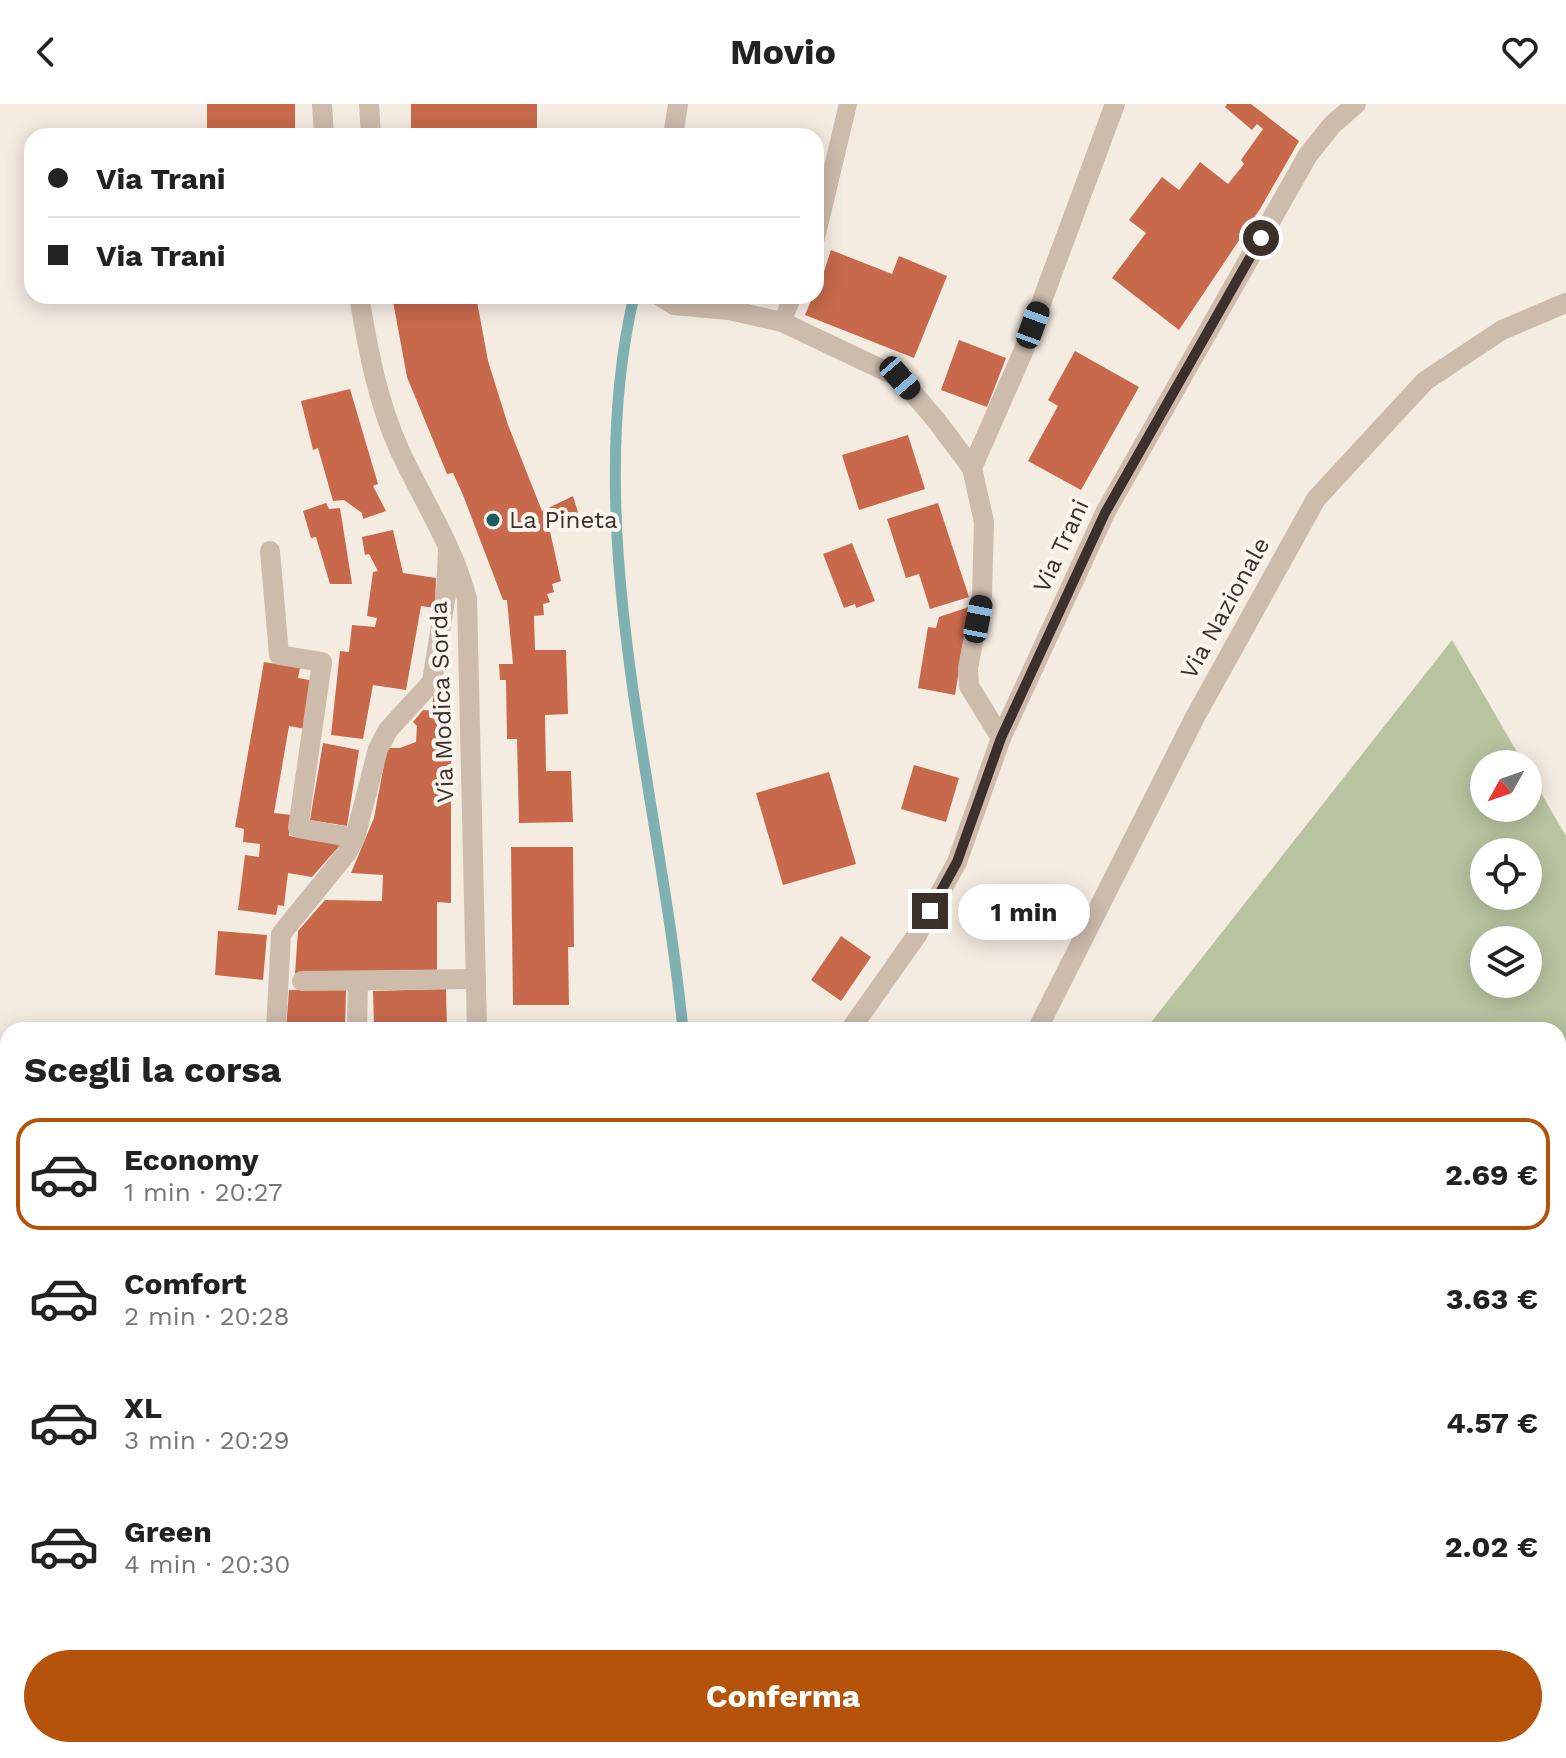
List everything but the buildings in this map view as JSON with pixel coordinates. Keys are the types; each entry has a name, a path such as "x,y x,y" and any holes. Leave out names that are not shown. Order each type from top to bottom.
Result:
{"street":[{"path":"322,104 324,128"},
{"path":"369,104 370,128"},
{"path":"674,128 678,104"},
{"path":"972,468 1023,352 1115,104"},
{"name":"Via Trani","path":"856,1022 917,935 957,862 1001,738 1105,513 1308,155 1332,125 1356,104"},
{"name":"Via Nazionale","path":"1041,1022 1195,717 1316,499 1425,381 1502,330 1566,303"},
{"name":"Via Modica Sorda","path":"360,304 374,383 398,447 460,570 467,599 477,1022"},
{"path":"672,304 729,310 782,322 900,378 972,468 984,522 982,595 968,668 969,686 1001,738"},
{"path":"276,1022 281,934 355,838 378,749 388,730 432,682 446,594 448,549"},
{"path":"270,551 279,655 322,662 298,828 355,838"},
{"path":"302,981 476,979"},
{"path":"357,1022 358,981"}],"lane":[{"path":"824,204 848,104"},
{"path":"782,322 790,304"}],"green space":[{"path":"1452,640 1516,750 1470,750 1470,822 1542,822 1542,795 1566,836 1566,1022 1151,1022"}],"waterway":[{"path":"633,304 619,385 615,476 619,569 629,662 682,1022"}],"place":[{"name":"La Pineta","path":"493,520"}],"route":[{"path":"930,911 957,862 1001,738 1105,513 1261,238"}]}
